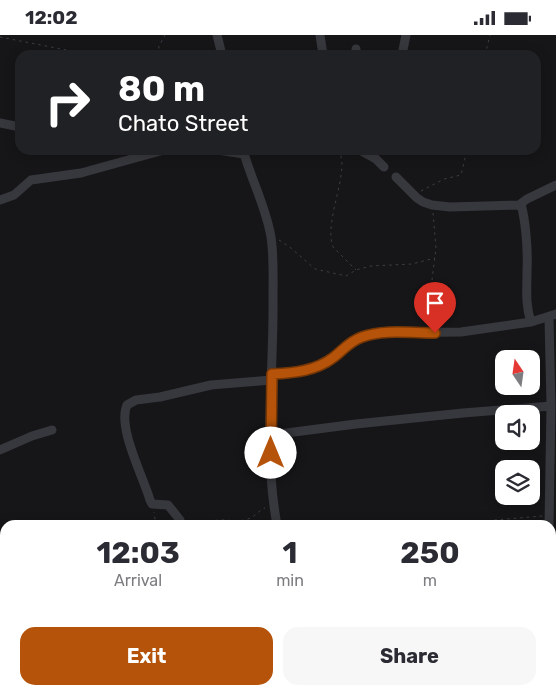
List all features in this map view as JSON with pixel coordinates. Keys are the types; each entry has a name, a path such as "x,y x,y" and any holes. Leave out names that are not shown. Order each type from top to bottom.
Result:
{"street":[{"path":"217,35 221,50"},
{"path":"320,35 322,50"},
{"path":"403,50 406,35"},
{"path":"0,123 15,126"},
{"path":"0,200 14,195 31,180 81,173 146,155"},
{"path":"245,155 271,237 273,315 271,435 273,505 276,520"},
{"path":"377,155 384,167"},
{"path":"396,177 423,202 432,205 457,207 521,204 527,199 556,185"},
{"path":"521,204 524,215 527,254 526,299 531,322"},
{"path":"180,520 168,505 152,503 128,437 124,418 127,405 136,399 160,397 211,385 304,371 317,367 335,357 354,340 374,333 461,332 531,322 552,316 550,520"},
{"path":"271,435 356,424 551,406"},
{"path":"0,450 32,436 52,430"}],"path":[{"path":"159,50 165,35"},
{"path":"486,50 490,35"},
{"path":"0,37 66,50"},
{"path":"340,155 343,161 332,221 332,243 333,247 356,270"},
{"path":"413,194 444,179 461,175 466,155"},
{"path":"432,205 436,238 432,280 435,333"},
{"path":"271,237 291,247 315,269 346,275 356,270 371,267 412,264 435,258"},
{"path":"152,503 154,520"},
{"path":"216,520 247,519 262,509 273,505"},
{"path":"493,520 550,515"}],"route":[{"path":"271,453 272,374 304,371 317,367 335,357 354,340 374,333 435,333"}]}
